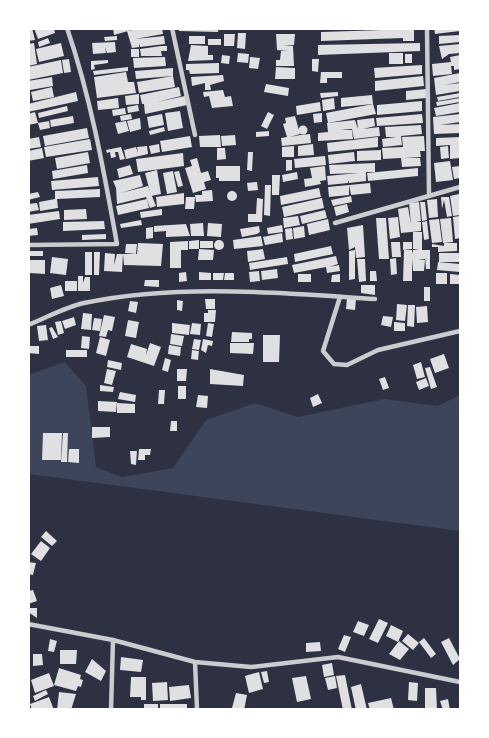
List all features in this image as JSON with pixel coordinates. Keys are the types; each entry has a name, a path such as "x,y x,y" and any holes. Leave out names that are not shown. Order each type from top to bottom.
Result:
{"street":[{"path":"28,245 117,244 93,123 77,57 67,28"},
{"path":"172,28 195,135"},
{"path":"427,28 429,196"},
{"path":"335,223 460,187"},
{"path":"28,325 82,303 139,296 268,293 375,299"},
{"path":"340,297 323,351 334,364 346,365 378,350 460,331"},
{"path":"28,624 113,640 195,662 251,667 338,657 460,682"},
{"path":"111,710 113,640"},
{"path":"195,662 197,709"}],"shaded area":[{"path":"65,362 86,386 96,467 122,477 173,468 206,420 255,403 298,417 384,399 437,406 460,395 460,531 29,474 28,375"}],"building":[{"path":"28,28 32,28 35,40 28,41"},
{"path":"34,28 54,28 55,33 38,39"},
{"path":"113,28 135,28 135,29 114,35"},
{"path":"162,28 163,34 135,39 164,36 165,44 140,47 139,43 139,47 132,48 127,31"},
{"path":"179,28 218,28 218,32 179,31"},
{"path":"434,28 460,28 460,31 435,34"},
{"path":"414,29 414,41 403,41 403,38 321,41 321,32"},
{"path":"238,33 246,33 245,49 237,48"},
{"path":"224,34 235,34 234,46 224,46"},
{"path":"276,34 295,34 294,45 284,46 293,46 294,66 276,66 276,60 280,60 281,51 288,51 277,50"},
{"path":"460,35 460,42 439,44 439,36"},
{"path":"117,36 117,40 105,41 104,37"},
{"path":"189,36 205,36 205,44 189,44"},
{"path":"48,38 50,43 39,47 38,42"},
{"path":"208,39 221,39 221,45 208,45"},
{"path":"115,42 116,52 107,53 105,47 106,53 93,54 92,43"},
{"path":"34,43 37,64 28,66 28,44"},
{"path":"61,43 64,56 39,62 36,49"},
{"path":"420,43 420,51 318,55 318,45"},
{"path":"460,44 460,53 449,54 442,59 439,46"},
{"path":"191,45 208,46 208,55 213,55 213,60 188,61"},
{"path":"167,46 167,51 161,51 162,56 141,56 140,49"},
{"path":"131,49 139,49 139,57 131,57"},
{"path":"238,53 249,54 248,63 237,62"},
{"path":"389,53 403,53 403,64 389,64"},
{"path":"405,54 412,54 412,63 405,63"},
{"path":"222,55 230,56 229,64 221,63"},
{"path":"460,55 460,69 454,70 454,66 451,66 452,74 433,76 432,64 451,62 450,57"},
{"path":"165,57 166,66 134,68 133,58"},
{"path":"250,57 260,58 258,69 249,68"},
{"path":"69,59 71,72 64,73 62,60"},
{"path":"312,59 319,59 318,72 312,71"},
{"path":"61,60 63,73 28,80 28,67"},
{"path":"108,60 108,63 94,65 95,69 91,70 91,61"},
{"path":"219,63 219,73 190,74 189,70 186,70 186,64"},
{"path":"422,65 422,74 375,78 374,68"},
{"path":"128,67 128,71 94,75 93,71"},
{"path":"276,67 295,68 295,79 275,79"},
{"path":"173,68 173,76 136,79 135,71"},
{"path":"126,72 128,82 134,82 136,93 97,98 94,77"},
{"path":"321,72 342,72 342,78 327,78 327,83 320,83"},
{"path":"460,73 460,82 445,85 460,83 460,91 436,95 434,78"},
{"path":"223,75 224,81 210,85 211,90 205,90 205,83 192,86 191,77"},
{"path":"173,76 175,87 139,93 137,82"},
{"path":"423,76 424,86 375,91 375,81"},
{"path":"52,77 53,86 30,90 28,81"},
{"path":"266,84 289,88 288,96 264,92"},
{"path":"52,87 54,97 33,101 31,92"},
{"path":"179,87 181,96 157,102 185,96 187,105 145,114 140,95"},
{"path":"426,89 426,98 406,100 406,91"},
{"path":"223,90 225,97 231,96 233,106 212,108 209,96 204,97 203,92"},
{"path":"76,92 78,101 28,112 28,104"},
{"path":"338,92 338,96 321,98 320,93"},
{"path":"460,93 460,97 438,101 437,97"},
{"path":"139,94 139,104 126,105 125,96"},
{"path":"372,95 373,104 341,107 341,98"},
{"path":"118,98 119,108 98,110 97,101"},
{"path":"334,98 335,109 323,111 322,100"},
{"path":"460,98 460,102 437,106 436,102"},
{"path":"422,101 422,111 377,115 377,105"},
{"path":"320,102 321,111 297,115 296,106"},
{"path":"460,103 460,112 436,116 434,108"},
{"path":"373,104 376,114 328,123 326,113"},
{"path":"138,105 139,111 128,113 127,107"},
{"path":"67,106 68,111 39,118 38,113"},
{"path":"125,108 126,114 113,116 112,110"},
{"path":"180,111 183,128 168,131 165,113"},
{"path":"35,112 38,123 28,125 28,114"},
{"path":"268,112 274,115 267,129 261,126"},
{"path":"322,113 322,122 314,123 313,114"},
{"path":"131,114 132,119 121,121 120,116"},
{"path":"162,114 164,125 149,128 147,117"},
{"path":"422,114 423,123 377,126 376,118"},
{"path":"460,114 460,122 440,125 460,124 460,133 434,134 433,117"},
{"path":"73,116 74,123 51,127 50,120"},
{"path":"295,116 300,134 290,137 310,134 311,143 282,146 281,138 287,137 283,124 286,123 285,118"},
{"path":"140,118 141,129 130,132 127,121"},
{"path":"374,118 375,126 363,129 379,127 380,136 354,139 352,129 340,130 352,130 353,139 318,141 318,133 328,132 327,123 355,120 358,129 357,120"},
{"path":"49,121 50,128 40,130 38,123"},
{"path":"126,121 129,131 118,134 115,123"},
{"path":"303,125 308,130 303,135 298,130"},
{"path":"421,125 422,134 401,136 402,145 383,147 382,139 396,137 386,137 385,127"},
{"path":"164,127 165,131 150,135 149,131"},
{"path":"87,128 89,138 45,146 43,136"},
{"path":"269,131 269,136 256,137 256,132"},
{"path":"220,135 221,147 200,147 199,136"},
{"path":"235,135 236,145 222,146 221,136"},
{"path":"190,136 192,147 162,152 160,141"},
{"path":"424,136 425,151 420,151 421,157 404,158 420,158 421,166 402,167 401,158 383,159 382,148 403,147 402,137"},
{"path":"39,137 41,147 28,149 28,139"},
{"path":"378,137 378,147 328,152 327,143"},
{"path":"460,137 460,158 450,159 450,145 436,146 436,138"},
{"path":"90,139 92,150 46,157 44,147"},
{"path":"159,144 160,152 151,154 149,146"},
{"path":"313,144 314,155 298,156 298,146"},
{"path":"147,146 148,154 126,159 124,150 136,147 138,153 137,147"},
{"path":"294,146 294,157 282,157 282,147"},
{"path":"448,146 449,158 441,159 440,147"},
{"path":"121,147 125,159 120,160 118,152 115,152 116,157 111,158 110,152 107,153 106,150"},
{"path":"42,148 44,158 28,161 28,151"},
{"path":"217,148 225,148 226,159 217,160"},
{"path":"381,150 381,160 357,161 357,151"},
{"path":"88,152 90,163 57,169 55,158"},
{"path":"248,152 253,152 252,171 247,170"},
{"path":"354,152 355,161 329,164 328,155"},
{"path":"183,153 184,166 138,172 136,159"},
{"path":"325,156 326,165 295,168 294,159"},
{"path":"197,158 201,173 208,171 211,180 204,182 206,189 193,193 185,168 192,166 190,160"},
{"path":"286,160 292,160 292,170 286,171"},
{"path":"450,161 453,180 436,182 434,163"},
{"path":"375,163 375,172 366,172 366,181 349,183 348,180 348,183 328,185 327,176 358,173 330,174 329,165"},
{"path":"87,165 88,173 53,179 52,171"},
{"path":"130,165 133,174 119,178 117,169"},
{"path":"216,166 240,166 240,181 219,181 219,178 216,178"},
{"path":"325,166 326,180 320,181 321,184 305,187 304,179 312,178 310,168"},
{"path":"460,166 460,178 454,179 452,167"},
{"path":"418,168 418,176 368,181 367,173"},
{"path":"157,170 161,194 151,196 145,173"},
{"path":"173,171 177,192 167,194 163,173"},
{"path":"179,171 183,186 178,187 174,172"},
{"path":"297,172 298,179 283,182 282,175"},
{"path":"140,175 143,186 121,193 148,186 156,206 150,208 146,197 117,204 113,181"},
{"path":"272,175 280,175 279,195 272,195"},
{"path":"98,177 99,186 52,190 51,181"},
{"path":"257,182 258,190 248,191 247,183"},
{"path":"370,183 371,193 351,195 349,185"},
{"path":"265,185 271,185 270,216 264,215"},
{"path":"349,185 349,195 329,197 328,187"},
{"path":"319,188 321,197 281,205 280,196"},
{"path":"100,189 100,197 57,199 58,208 40,211 39,202 55,199 55,191"},
{"path":"212,190 213,201 196,202 195,195 202,195 202,191"},
{"path":"232,191 236,192 236,200 232,201 228,200 227,196 228,192"},
{"path":"38,192 40,197 28,200 28,194"},
{"path":"184,193 184,204 157,207 156,197"},
{"path":"459,194 460,215 453,216 450,196"},
{"path":"351,196 352,202 333,206 331,200"},
{"path":"186,197 195,197 194,209 185,209"},
{"path":"441,197 449,197 452,216 447,217 444,200 442,209"},
{"path":"257,198 263,199 262,222 248,222 248,214 256,214"},
{"path":"322,198 324,208 284,217 282,207"},
{"path":"147,199 149,208 118,215 116,206"},
{"path":"437,199 438,217 429,218 427,200"},
{"path":"419,202 421,221 416,222 421,222 421,231 401,233 398,209 408,207 411,224 409,203"},
{"path":"420,202 425,202 427,220 422,221"},
{"path":"37,203 39,210 28,212 28,204"},
{"path":"347,204 349,212 336,216 334,207"},
{"path":"86,209 87,219 64,220 64,210"},
{"path":"162,209 162,215 141,218 140,212"},
{"path":"325,210 327,218 302,224 300,216"},
{"path":"59,211 60,219 28,224 28,215"},
{"path":"298,216 300,225 284,228 283,218"},
{"path":"460,216 460,238 455,239 453,217"},
{"path":"398,217 400,237 390,239 388,218"},
{"path":"376,218 386,218 389,259 379,259"},
{"path":"451,218 453,242 443,243 440,219"},
{"path":"328,219 330,230 309,235 307,224"},
{"path":"439,219 442,242 432,243 429,220"},
{"path":"141,220 142,225 121,228 120,224"},
{"path":"104,221 105,229 63,231 63,222"},
{"path":"427,221 429,239 424,240 422,222"},
{"path":"203,223 204,236 191,236 190,224"},
{"path":"208,223 222,224 221,237 207,236"},
{"path":"186,224 190,236 166,237 166,231 154,232 154,226"},
{"path":"282,225 283,232 268,234 267,228"},
{"path":"363,225 365,257 356,258 355,247 349,250 347,228"},
{"path":"259,226 260,232 257,234 242,237 240,229"},
{"path":"304,226 305,237 294,239 293,228"},
{"path":"153,227 153,238 146,239 146,228"},
{"path":"37,228 38,235 28,236 28,229"},
{"path":"292,228 293,239 286,240 285,229"},
{"path":"413,232 422,232 422,250 430,250 430,269 426,269 425,257 425,259 418,259 425,260 424,271 413,271 412,259 412,281 403,281 404,250 412,250 412,254 413,250 419,250 413,249"},
{"path":"282,233 283,242 265,245 263,237"},
{"path":"106,234 106,239 82,240 82,235"},
{"path":"261,236 263,246 234,249 233,240"},
{"path":"199,240 199,249 189,249 189,241"},
{"path":"219,240 224,245 219,250 214,245"},
{"path":"188,241 188,250 181,250 181,268 170,268 170,242"},
{"path":"200,241 213,241 213,248 200,248"},
{"path":"391,242 400,242 401,257 392,257"},
{"path":"403,242 412,242 412,249 403,250"},
{"path":"138,243 163,244 161,266 124,265 123,254 137,254"},
{"path":"444,243 457,243 457,251 438,252 438,247 432,247 432,244 444,246"},
{"path":"126,244 137,244 136,254 125,253"},
{"path":"331,246 333,254 295,262 294,254"},
{"path":"199,249 214,250 213,260 198,260"},
{"path":"263,249 265,259 248,262 247,251"},
{"path":"355,250 355,279 349,280 349,251"},
{"path":"30,251 43,251 43,256 30,256"},
{"path":"85,252 92,252 92,275 85,275"},
{"path":"94,252 100,252 99,275 94,275"},
{"path":"105,253 115,254 114,265 117,254 123,254 122,272 104,271"},
{"path":"439,253 460,253 460,262 439,262"},
{"path":"336,256 338,264 329,267 339,265 340,271 327,273 326,267 294,273 292,265"},
{"path":"52,257 68,259 66,275 50,273"},
{"path":"287,257 288,264 250,270 249,263"},
{"path":"396,258 397,274 391,275 390,259"},
{"path":"357,259 365,259 366,281 359,282"},
{"path":"30,260 45,260 45,274 30,273"},
{"path":"438,262 460,264 460,272 437,270"},
{"path":"277,269 278,278 262,280 261,271"},
{"path":"259,271 260,281 250,282 249,272"},
{"path":"370,271 376,271 377,281 370,281"},
{"path":"186,272 187,281 179,282 179,273"},
{"path":"199,272 211,273 211,280 199,280"},
{"path":"213,273 224,273 223,280 213,280"},
{"path":"225,273 234,273 234,280 224,280"},
{"path":"436,273 447,273 447,284 436,284"},
{"path":"298,274 311,274 311,282 298,282"},
{"path":"340,274 340,282 331,282 332,275"},
{"path":"450,274 460,275 460,284 450,284"},
{"path":"78,276 83,276 83,283 85,277 90,277 90,291 78,291"},
{"path":"145,280 159,280 159,287 144,286"},
{"path":"65,281 77,281 77,291 65,291"},
{"path":"61,285 64,296 52,299 50,288"},
{"path":"361,285 375,285 375,295 361,293"},
{"path":"424,287 430,287 430,301 424,301"},
{"path":"347,298 356,299 355,310 346,309"},
{"path":"205,299 215,299 215,309 206,309"},
{"path":"177,300 183,301 182,311 177,310"},
{"path":"130,301 138,302 136,313 128,311"},
{"path":"397,304 407,305 405,321 396,320"},
{"path":"408,305 415,305 414,327 407,326"},
{"path":"427,306 428,322 417,323 416,307"},
{"path":"208,310 216,310 215,322 204,322 204,313 208,313"},
{"path":"83,313 92,314 91,330 81,329"},
{"path":"104,315 115,317 112,331 108,330 106,337 99,336"},
{"path":"383,316 393,317 391,327 381,325"},
{"path":"74,317 76,325 65,329 62,321"},
{"path":"94,318 102,319 100,331 92,330"},
{"path":"128,320 139,322 136,338 125,336"},
{"path":"61,321 64,333 58,335 55,322"},
{"path":"394,322 405,323 405,331 394,331"},
{"path":"172,323 190,325 189,335 172,333"},
{"path":"192,323 201,324 200,335 190,334"},
{"path":"208,323 214,324 212,337 206,336"},
{"path":"46,325 48,340 39,341 37,326"},
{"path":"52,327 58,337 53,339 49,328"},
{"path":"232,332 252,333 252,339 249,339 249,342 231,342"},
{"path":"171,334 184,336 182,346 170,344"},
{"path":"263,335 280,335 279,362 263,362"},
{"path":"82,336 90,337 89,349 81,348"},
{"path":"100,337 110,340 106,356 96,353"},
{"path":"194,339 201,340 199,350 192,349"},
{"path":"203,339 213,341 212,346 208,345 206,353 201,350"},
{"path":"150,343 161,347 154,366 127,357 131,344 147,349 146,355"},
{"path":"230,343 254,343 253,354 230,353"},
{"path":"169,345 181,347 180,356 168,354"},
{"path":"28,346 39,346 39,354 28,353"},
{"path":"66,350 87,350 87,357 66,357"},
{"path":"192,350 199,351 198,360 191,359"},
{"path":"444,354 449,368 435,373 430,359"},
{"path":"165,358 171,360 168,372 162,370"},
{"path":"108,360 122,363 121,370 107,367"},
{"path":"421,362 425,377 417,379 413,365"},
{"path":"430,367 437,387 431,389 425,368"},
{"path":"107,369 116,371 112,385 104,383"},
{"path":"177,369 187,369 186,381 177,381"},
{"path":"210,369 244,375 243,386 210,384"},
{"path":"385,377 389,388 383,390 379,379"},
{"path":"426,378 429,386 419,390 416,382"},
{"path":"100,385 114,387 113,392 100,391"},
{"path":"178,386 186,386 186,399 178,399"},
{"path":"159,390 165,390 164,404 158,404"},
{"path":"120,392 136,395 135,402 118,399"},
{"path":"318,394 322,403 313,407 310,398"},
{"path":"198,395 208,396 207,408 196,407"},
{"path":"98,401 117,402 116,412 98,411"},
{"path":"117,403 135,404 135,413 117,413"},
{"path":"171,421 177,421 177,431 170,431"},
{"path":"92,427 110,427 110,437 92,438"},
{"path":"43,433 62,433 61,460 42,460"},
{"path":"63,433 68,433 67,462 61,462"},
{"path":"69,449 79,449 79,463 68,462"},
{"path":"139,449 151,449 150,455 145,455 145,460 138,460"},
{"path":"130,451 137,451 136,465 131,464"},
{"path":"46,531 57,541 52,546 41,537"},
{"path":"41,541 50,548 41,561 31,554"},
{"path":"28,562 36,563 33,575 28,574"},
{"path":"33,590 37,601 28,604 28,591"},
{"path":"28,608 37,608 37,618 28,612"},
{"path":"379,619 388,623 378,643 369,639"},
{"path":"358,621 369,625 364,636 353,632"},
{"path":"391,625 403,631 398,642 386,636"},
{"path":"408,634 419,643 413,650 402,641"},
{"path":"344,635 351,637 345,652 338,649"},
{"path":"424,638 436,654 431,658 419,642"},
{"path":"449,638 460,659 453,665 441,642"},
{"path":"50,639 57,641 54,652 48,651"},
{"path":"399,641 409,649 400,660 389,654"},
{"path":"320,642 321,651 306,652 306,643"},
{"path":"60,650 77,650 76,664 60,664"},
{"path":"33,654 42,654 43,665 33,666"},
{"path":"121,657 143,660 141,672 120,670"},
{"path":"92,659 106,671 101,681 85,672"},
{"path":"332,663 334,675 324,677 322,665"},
{"path":"59,668 81,675 80,679 83,680 81,687 78,686 76,691 54,685"},
{"path":"267,671 269,682 264,683 261,672"},
{"path":"259,672 263,689 249,693 245,676"},
{"path":"49,673 54,686 35,693 31,680"},
{"path":"345,675 352,710 343,710 336,676"},
{"path":"306,676 311,699 297,702 292,678"},
{"path":"335,676 337,688 328,690 325,678"},
{"path":"131,677 146,677 146,700 141,700 141,697 130,697"},
{"path":"167,682 168,700 153,701 152,683"},
{"path":"409,682 418,683 417,701 408,700"},
{"path":"361,684 367,710 356,710 351,687"},
{"path":"189,685 191,698 170,701 169,687"},
{"path":"425,688 436,688 437,710 425,710"},
{"path":"46,690 48,694 35,701 33,696"},
{"path":"59,692 76,694 71,710 57,710"},
{"path":"236,693 247,695 244,710 232,708"},
{"path":"49,697 54,710 32,710 30,704"},
{"path":"391,698 394,710 370,710 368,703"},
{"path":"448,699 450,710 443,710 440,701"},
{"path":"144,704 158,704 158,710 144,710"},
{"path":"160,704 187,704 187,710 160,710"}]}
